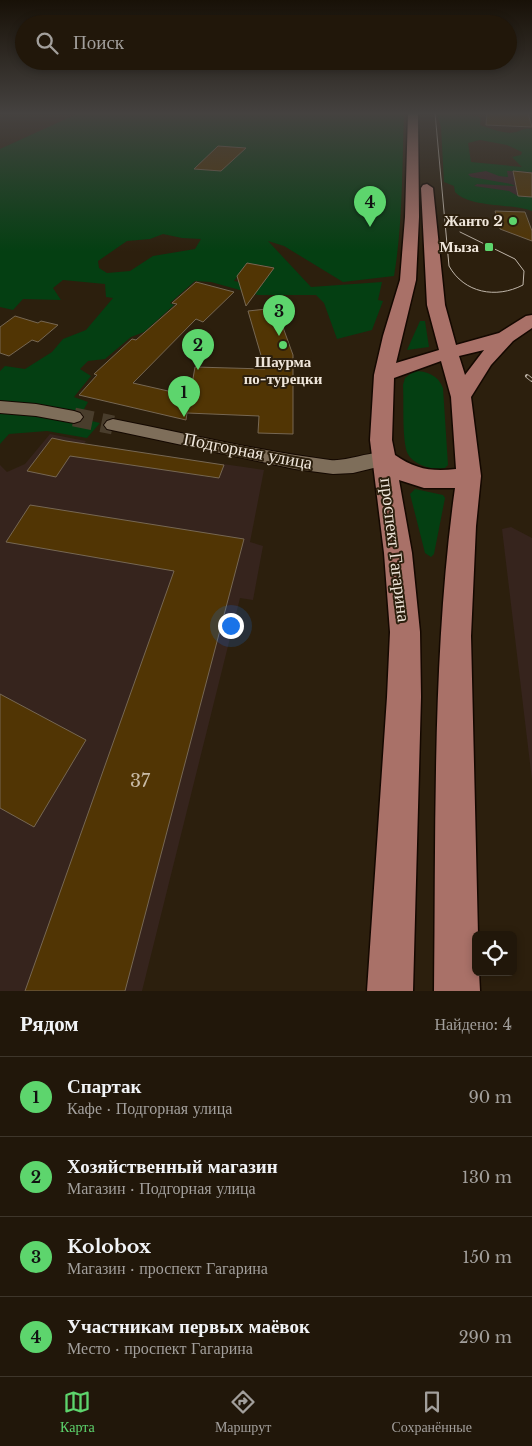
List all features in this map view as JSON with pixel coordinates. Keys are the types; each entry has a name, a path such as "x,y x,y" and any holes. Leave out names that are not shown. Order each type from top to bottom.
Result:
{"main road":[{"name":"проспект Гагарина","path":"390,991 404,697 405,632 398,553 381,440 393,370 392,336 408,280 412,217 413,159"},
{"path":"426,172 436,304 461,396 469,476 463,526 456,636 457,991"},
{"path":"393,370 500,339 529,324"},
{"path":"443,330 466,337 500,339"},
{"path":"461,396 500,339"},
{"path":"393,370 424,365 436,368 448,378 461,396"},
{"path":"383,459 400,472 419,480 443,482 469,476"}],"street":[{"path":"0,407 36,410 74,417"},
{"name":"Подгорная улица","path":"113,425 295,462 333,467 353,466 383,459"}],"shaded area":[{"path":"462,166 532,170 532,204 470,200"},
{"path":"50,434 86,441 77,452 213,478 223,464 264,470 250,542 263,546 253,600 240,598 142,991 0,991 0,465 7,472 25,464"},
{"path":"511,527 532,538 532,780 502,529"}],"green space":[{"path":"0,159 403,159 401,215 394,276 343,282 284,246 268,241 311,287 382,282 378,300 383,301 372,330 337,339 324,303 316,295 258,295 211,282 195,281 170,303 174,305 144,332 131,337 105,359 88,361 80,369 91,376 74,397 88,402 79,418 100,423 87,438 47,431 9,434 0,444 0,371 5,366 25,369 52,352 63,339 86,330 113,298 106,297 105,284 63,280 53,288 61,300 23,299 13,310 0,307","holes":["163,234 201,239 195,249 153,256 130,271 107,273 99,268 98,261 127,241 150,239","247,263 273,267 261,286 234,281"]},
{"path":"443,159 471,159 471,162 522,167 514,159 532,159 532,172 507,171 508,177 486,171 468,174 471,177 515,186 477,184 474,186 509,191 518,196 532,197 532,211 470,201 455,192 454,186 444,182"},
{"path":"420,321 425,321 429,347 407,350"},
{"path":"414,371 432,375 443,388 448,465 445,468 440,469 422,465 412,459 406,449 403,385 405,378"},
{"path":"415,489 443,495 445,498 434,554 431,557 425,553 410,494"}],"building":[{"path":"204,159 234,159 221,171 194,169"},
{"path":"513,171 532,173 532,197 518,196"},
{"name":"Жанто 2","path":"495,211 525,212 532,231 532,241 500,229"},
{"path":"247,263 274,268 246,306 237,276"},
{"path":"196,282 234,292 203,322 196,319 133,383 190,396 195,367 265,369 248,311 276,308 293,355 293,434 258,433 259,416 187,413 186,420 79,395 97,375 94,374 132,339 136,340 177,304 172,303"},
{"path":"15,316 38,323 41,321 58,325 38,342 32,340 9,356 0,353 0,327"},
{"path":"52,438 224,465 219,478 70,456 56,477 27,471"},
{"path":"30,505 244,539 125,991 25,991 174,571 6,542"},
{"path":"0,694 86,740 34,827 0,808"}],"tunnel":[{"path":"74,417 113,425"}],"tram line":[{"path":"439,159 449,266 463,282 472,288 482,291 502,292 523,285 524,271 515,259 460,232"}],"railway":[{"path":"527,376 532,380"}],"place":[{"name":"Жанто 2","path":"513,221"},
{"name":"Участникам первых маёвок","path":"370,227"},
{"name":"Мыза","path":"489,247"},
{"name":"Kolobox","path":"279,336"},
{"name":"Шаурма по-турецки","path":"283,345"},
{"name":"Хозяйственный магазин","path":"198,370"},
{"name":"Спартак","path":"184,417"}]}
